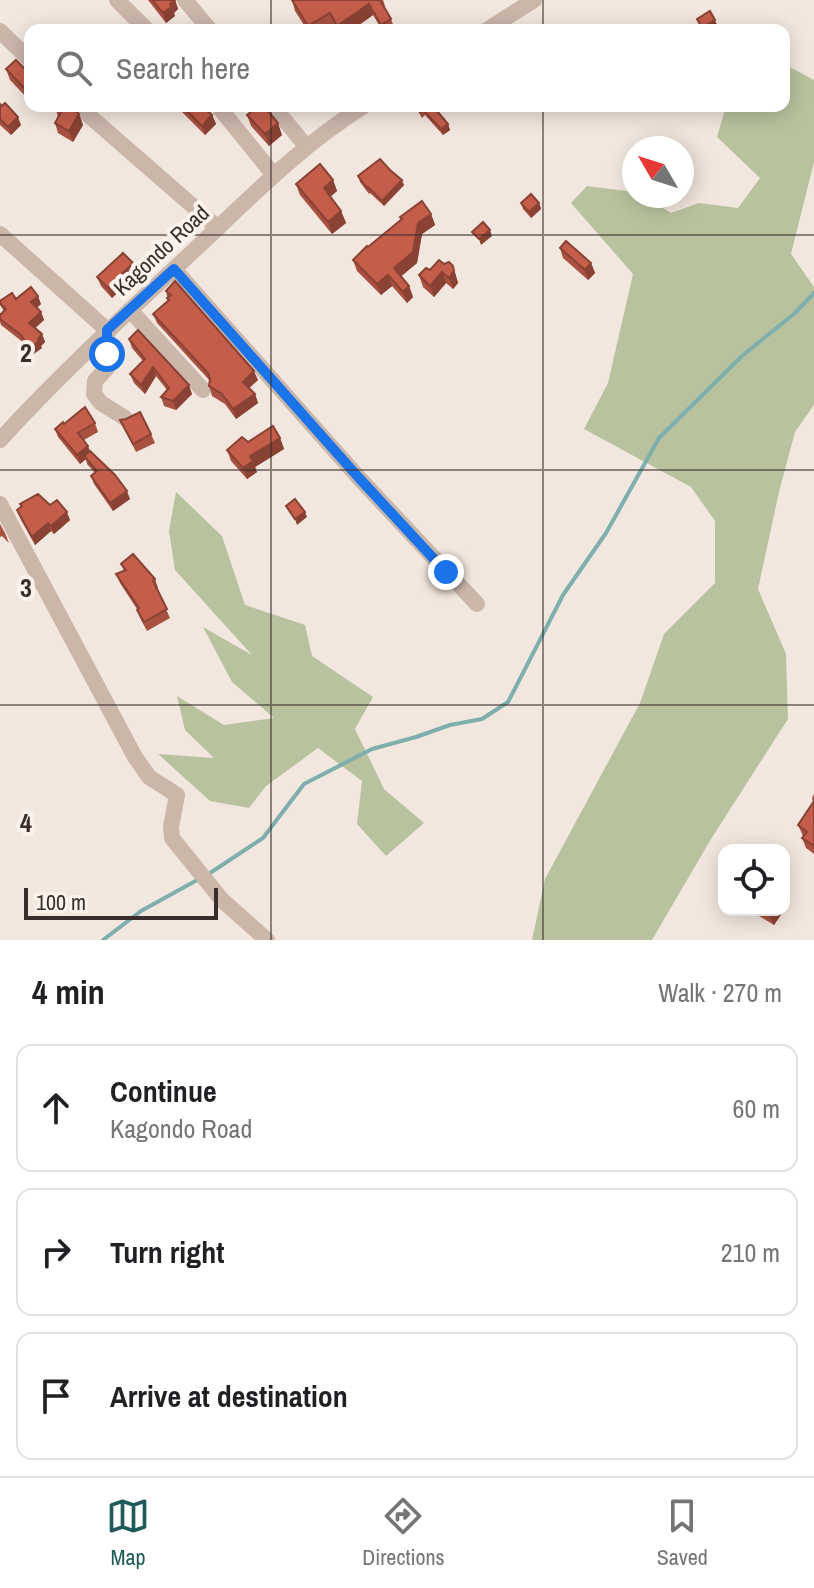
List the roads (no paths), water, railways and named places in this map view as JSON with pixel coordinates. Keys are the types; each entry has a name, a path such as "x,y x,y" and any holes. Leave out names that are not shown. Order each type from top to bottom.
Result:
{"street":[{"path":"117,0 141,24"},
{"path":"185,0 205,24"},
{"path":"496,24 534,0"},
{"path":"0,31 24,54"},
{"path":"85,112 218,228"},
{"path":"223,112 273,174"},
{"path":"278,112 306,146"},
{"name":"Kagondo Road","path":"0,440 107,330 273,174 354,112"},
{"path":"0,234 107,330 107,368 95,381 94,394 101,403 125,418"},
{"path":"174,269 359,478 477,604"},
{"path":"130,310 203,390"},
{"path":"0,504 135,757 149,777 177,795 172,838 222,900 267,940"}],"waterway":[{"path":"207,875 263,838 304,784 372,749 450,725 482,719 508,702 563,595 606,533 659,438 742,356 795,313 814,293"},
{"path":"103,940 141,911 199,879"}]}
